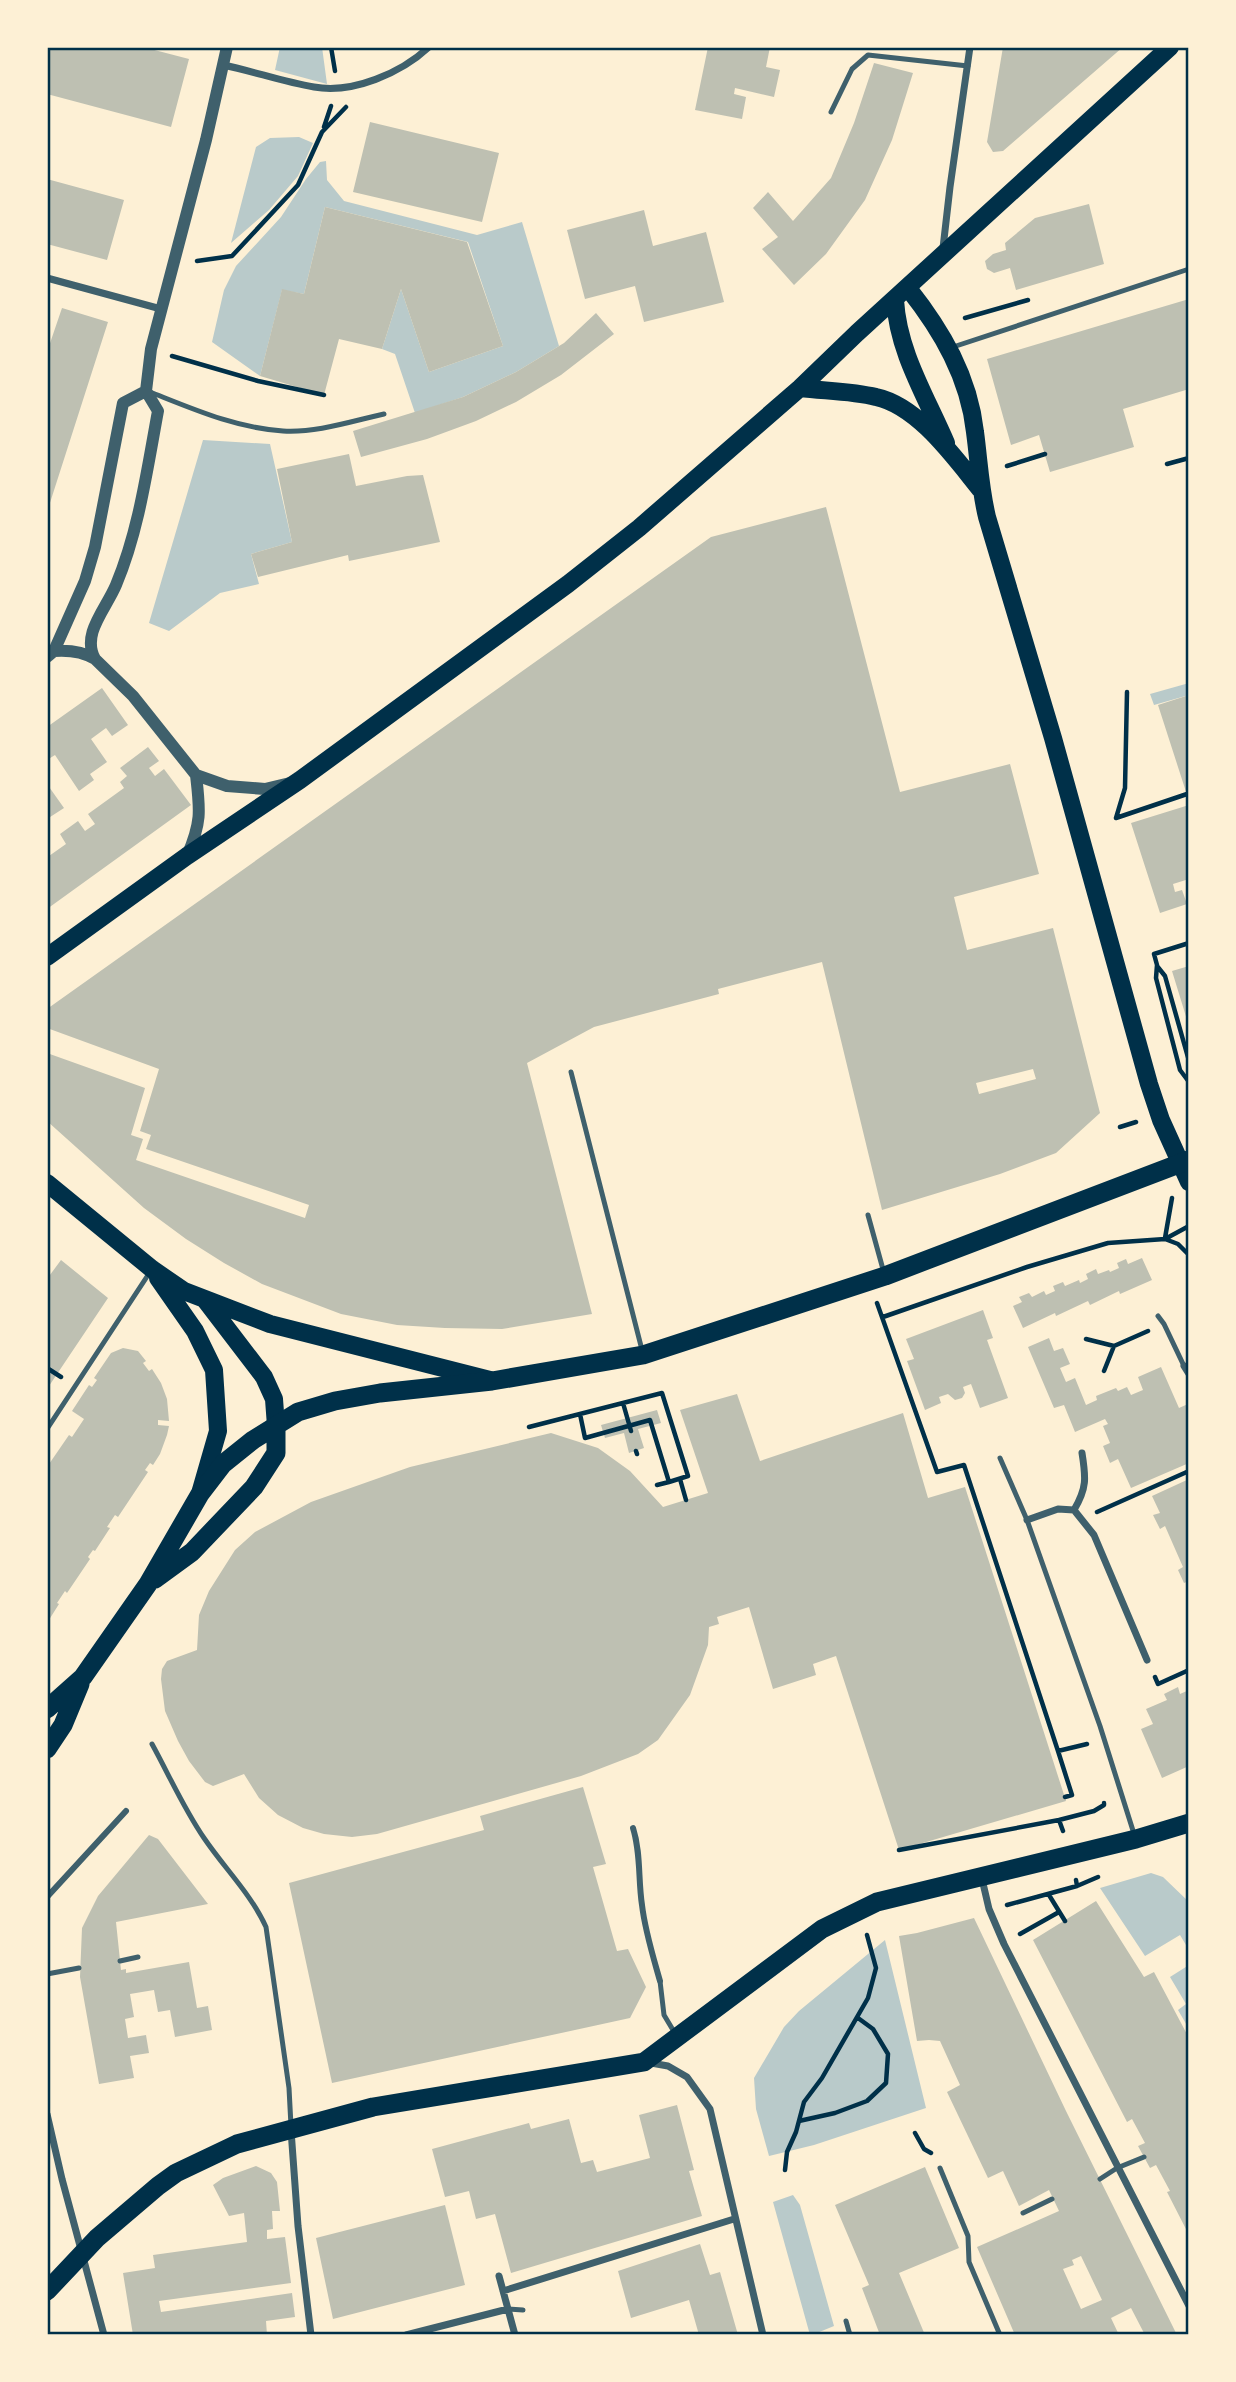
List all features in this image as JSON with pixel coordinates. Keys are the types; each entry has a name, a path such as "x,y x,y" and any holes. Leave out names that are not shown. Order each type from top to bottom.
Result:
{"highway":[{"path":"47,1749 63,1725 83,1677 148,1584 200,1494 223,1464 253,1440 298,1412 380,1393 492,1381 643,1354 877,1279 1184,1162"},
{"path":"148,1584 192,1552 254,1487 276,1453 276,1426"},
{"path":"47,1709 83,1677"},
{"path":"47,2291 97,2238 176,2173 237,2144 373,2107 644,2062 822,1929 844,1916 877,1902 1136,1839 1189,1823"}],"main road":[{"path":"47,957 187,856 300,780 568,584 717,463 1170,47"},
{"path":"901,294 930,317 950,348 963,379 975,430 980,489 1053,738 1149,1084 1184,1162 1189,1182"},
{"path":"901,294 897,324 908,361 927,396 950,452"},
{"path":"800,388 876,397 909,412 950,452 980,489"},
{"path":"47,1182 152,1269 184,1291 206,1301 270,1324 320,1338 492,1381"},
{"path":"152,1269 195,1331 214,1370 218,1431 200,1494"},
{"path":"206,1301 264,1377 274,1399 276,1426"}],"street":[{"path":"94,659 90,649 90,635 115,587 131,543 158,411 146,391 151,349 206,140 227,47"},
{"path":"223,65 314,88 338,89 371,81 415,61 429,47"},
{"path":"943,256 951,173 970,47"},
{"path":"47,278 161,309"},
{"path":"51,654 85,581 95,547 123,403 146,391"},
{"path":"51,654 72,651 94,659 133,696 196,775 227,786 265,789 300,780"},
{"path":"187,856 197,832 200,815 196,775"},
{"path":"1184,1366 1189,1374"},
{"path":"1074,1510 1084,1493 1086,1474 1082,1453"},
{"path":"1027,1520 1058,1509 1074,1510 1094,1535 1147,1660"},
{"path":"47,1897 126,1811"},
{"path":"633,1828 639,1850 638,1873 642,1908 660,1982"},
{"path":"981,1877 989,1909 1004,1944 1189,2306"},
{"path":"644,2062 668,2066 687,2077 710,2109 763,2335"},
{"path":"47,2114 104,2335"},
{"path":"291,2129 298,2226 311,2335"},
{"path":"503,2291 734,2219"},
{"path":"499,2276 515,2335"},
{"path":"406,2335 508,2309"}],"lane":[{"path":"831,113 852,69 868,55 968,66"},
{"path":"950,348 1189,269"},
{"path":"146,391 223,421 284,431 313,430 384,414"},
{"path":"571,1072 643,1354"},
{"path":"867,1215 877,1279"},
{"path":"47,1429 152,1269"},
{"path":"1158,1316 1184,1366"},
{"path":"1000,1458 1027,1520 1100,1727 1136,1839"},
{"path":"152,1744 203,1837 251,1900 266,1927 289,2088 291,2129"},
{"path":"120,1961 138,1957"},
{"path":"47,1974 79,1968"},
{"path":"660,1982 664,2015 678,2038"},
{"path":"1100,2179 1117,2168 1144,2157"},
{"path":"940,2168 968,2236 969,2262 1000,2335"},
{"path":"1023,2213 1052,2199"},
{"path":"508,2309 523,2310"},
{"path":"846,2321 850,2335"}],"path":[{"path":"173,264 232,256 298,185 322,132 371,81"},
{"path":"965,318 981,314"},
{"path":"151,349 258,382 324,396"},
{"path":"1007,466 1045,454"},
{"path":"1167,464 1189,458"},
{"path":"1127,692 1125,788 1116,818 1187,794"},
{"path":"1189,943 1154,954 1156,978 1180,1070 1189,1083"},
{"path":"1157,965 1165,976 1189,1061"},
{"path":"1165,1239 1189,1226"},
{"path":"883,1317 1108,1242 1165,1239 1178,1244 1189,1255"},
{"path":"877,1279 883,1317 937,1472 964,1465 1072,1795 1065,1797"},
{"path":"1086,1339 1114,1346 1164,1324"},
{"path":"1104,1371 1114,1346"},
{"path":"529,1427 662,1393 688,1476 657,1485"},
{"path":"623,1404 631,1431"},
{"path":"580,1414 585,1438 650,1420 669,1482"},
{"path":"1081,1519 1189,1471"},
{"path":"680,1479 686,1500"},
{"path":"1147,1660 1157,1684 1189,1670"},
{"path":"1058,1751 1086,1743 1090,1754"},
{"path":"900,1850 1094,1811 1104,1805 1103,1797"},
{"path":"989,1909 1077,1886 1059,1820"},
{"path":"1049,1895 1065,1921"},
{"path":"1004,1944 1059,1912"},
{"path":"785,2170 804,2102 822,2078 868,1998 876,1968 870,1949"},
{"path":"799,2120 867,2101 886,2083 888,2054 873,2029 858,2018"},
{"path":"915,2133 924,2148"}],"shaded area":[{"path":"280,47 322,47 327,84 275,70"},
{"path":"299,137 313,143 298,176 269,210 231,243 256,147 270,138"},
{"path":"326,161 327,180 344,201 477,235 522,222 559,346 516,372 463,397 415,413 395,354 382,349 401,289 429,372 503,346 468,242 325,207 304,294 282,290 260,376 212,342 224,290 236,266 281,217 320,162"},
{"path":"203,440 270,444 292,542 251,554 259,584 220,593 169,631 149,623"},
{"path":"1189,683 1189,695 1154,705 1150,694"},
{"path":"1151,1873 1163,1877 1189,1902 1189,1950 1180,1935 1145,1956 1100,1888"},
{"path":"885,1940 926,2108 814,2145 769,2156 756,2109 754,2078 784,2027 799,2011"},
{"path":"1189,1965 1189,2029 1178,2010 1186,2004 1170,1977"},
{"path":"793,2195 800,2205 834,2326 812,2335 773,2202"}],"building":[{"path":"47,47 143,47 189,59 171,127 47,94"},
{"path":"708,47 770,47 766,67 780,70 774,97 735,88 734,94 746,97 742,119 695,110"},
{"path":"1003,47 1123,47 1003,151 993,152 987,142"},
{"path":"874,63 913,73 892,140 865,200 826,254 794,285 762,249 778,237 753,208 768,192 793,221 831,178 854,123"},
{"path":"370,122 499,153 482,222 353,192"},
{"path":"47,179 124,200 107,260 47,244"},
{"path":"1089,204 1104,264 1016,290 1010,268 994,273 987,269 985,261 993,254 1006,250 1005,243 1035,218"},
{"path":"325,207 467,242 503,346 429,372 401,289 382,349 339,339 324,395 260,376 282,289 304,294"},
{"path":"644,210 653,246 706,232 724,302 644,322 635,286 585,299 567,230"},
{"path":"1189,299 1189,389 1123,409 1134,447 1050,472 1039,435 1011,445 987,359"},
{"path":"62,308 108,322 48,509 47,352"},
{"path":"596,313 614,334 561,375 516,402 476,421 427,439 361,457 353,431 463,397 516,372 564,343"},
{"path":"349,454 356,486 423,475 440,542 349,561 348,555 258,577 251,554 292,542 277,469"},
{"path":"826,507 900,792 1010,764 1039,874 954,897 967,950 1053,928 1100,1113 1056,1153 1000,1174 882,1210 822,962 718,989 719,994 594,1027 527,1063 592,1314 502,1329 445,1328 397,1325 341,1314 262,1284 186,1239 144,1208 47,1121 47,1053 145,1088 131,1135 143,1139 136,1160 305,1218 309,1205 146,1149 151,1135 140,1131 159,1069 47,1028 47,1009 711,537","holes":["1033,1069 1036,1079 979,1094 976,1083"]},
{"path":"102,688 128,725 112,736 106,728 91,739 107,762 90,774 94,780 79,791 55,755 47,760 47,727"},
{"path":"1189,695 1189,798 1188,798 1158,705"},
{"path":"148,747 159,761 149,768 155,776 164,769 191,805 47,909 47,853 49,856 66,844 60,834 78,821 85,831 95,824 88,814 124,788 120,782 127,776 120,768"},
{"path":"47,784 64,808 47,819"},
{"path":"1189,805 1189,879 1173,884 1175,892 1182,890 1187,904 1160,913 1131,823"},
{"path":"1189,966 1189,1023 1188,1023 1172,971"},
{"path":"1142,1258 1152,1280 1120,1294 1119,1291 1090,1305 1088,1301 1056,1316 1055,1313 1023,1328 1013,1306 1022,1302 1019,1297 1029,1293 1032,1297 1044,1291 1046,1295 1055,1291 1053,1286 1063,1282 1065,1286 1088,1279 1086,1274 1096,1269 1098,1274 1109,1270 1110,1272 1119,1268 1117,1263 1126,1259 1128,1264"},
{"path":"61,1260 108,1298 47,1389 47,1279"},
{"path":"983,1310 993,1338 987,1340 1008,1398 980,1408 971,1384 963,1387 965,1393 962,1398 955,1400 948,1394 939,1397 941,1403 925,1410 907,1361 914,1359 906,1339"},
{"path":"1049,1338 1054,1351 1063,1348 1070,1364 1060,1368 1066,1382 1075,1378 1086,1405 1097,1400 1096,1396 1116,1388 1118,1391 1127,1387 1131,1395 1143,1390 1138,1377 1161,1367 1179,1408 1188,1404 1189,1406 1189,1463 1131,1488 1118,1459 1110,1463 1103,1446 1110,1443 1103,1426 1108,1424 1105,1419 1075,1432 1064,1405 1054,1408 1028,1347"},
{"path":"123,1348 138,1351 146,1361 143,1363 149,1371 152,1369 161,1383 167,1399 169,1421 158,1420 158,1425 169,1426 167,1435 153,1465 150,1463 145,1470 148,1472 118,1517 115,1515 107,1527 110,1528 88,1557 90,1559 67,1593 65,1591 57,1603 59,1604 47,1623 47,1467 69,1435 72,1437 84,1419 72,1411 89,1385 92,1387 97,1380 94,1378 111,1353"},
{"path":"737,1394 760,1461 903,1413 928,1498 965,1487 1066,1801 899,1850 836,1656 813,1664 816,1675 773,1689 749,1607 717,1617 719,1624 709,1627 708,1645 690,1695 658,1740 638,1754 581,1776 377,1834 352,1837 324,1834 303,1828 278,1815 259,1798 244,1774 213,1786 205,1782 189,1761 165,1711 162,1669 167,1661 197,1650 199,1615 209,1591 235,1550 255,1532 311,1502 410,1467 551,1433 598,1448 630,1471 663,1507 708,1493 680,1410"},
{"path":"657,1410 661,1423 638,1429 644,1448 629,1453 624,1433 605,1438 601,1425"},
{"path":"1189,1479 1189,1581 1184,1583 1178,1570 1183,1567 1165,1526 1160,1529 1153,1515 1160,1513 1152,1496"},
{"path":"1178,1687 1180,1694 1189,1690 1189,1766 1162,1778 1141,1729 1153,1724 1146,1709 1167,1700 1164,1694"},
{"path":"583,1787 606,1864 593,1867 617,1951 628,1949 646,1987 630,2018 332,2083 289,1883 484,1830 480,1816"},
{"path":"149,1835 158,1839 208,1904 116,1922 121,1970 126,1969 126,1973 189,1962 197,2008 208,2006 212,2030 175,2037 170,2010 158,2012 154,1990 130,1994 134,2017 125,2019 128,2038 146,2035 149,2053 130,2056 134,2078 99,2084 80,1977 82,1928 98,1896"},
{"path":"1096,1901 1144,1977 1154,1972 1189,2038 1189,2235 1156,2165 1150,2168 1138,2146 1145,2143 1132,2119 1127,2122 1033,1940"},
{"path":"974,1918 1177,2335 1145,2335 1131,2308 1111,2318 1119,2335 1015,2335 977,2247 1059,2211 1049,2190 1019,2206 1003,2171 988,2178 947,2092 960,2085 940,2041 917,2041 899,1936","holes":["1081,2256 1102,2300 1081,2309 1063,2269 1074,2265 1072,2260"]},
{"path":"677,2105 694,2170 689,2171 702,2216 511,2273 495,2214 476,2219 469,2191 445,2197 432,2149 529,2123 531,2129 569,2119 581,2163 593,2160 597,2172 650,2158 639,2115"},
{"path":"256,2166 271,2173 277,2182 280,2211 272,2211 273,2229 267,2230 267,2239 285,2237 291,2283 159,2301 161,2312 292,2293 295,2317 266,2321 267,2335 133,2335 123,2273 155,2268 153,2255 247,2242 244,2213 229,2216 213,2185 223,2178"},
{"path":"925,2167 959,2248 899,2273 925,2335 880,2335 862,2288 869,2285 835,2205"},
{"path":"445,2205 465,2285 333,2319 316,2238"},
{"path":"700,2244 710,2275 720,2272 738,2335 699,2335 689,2300 631,2318 618,2271"}]}
